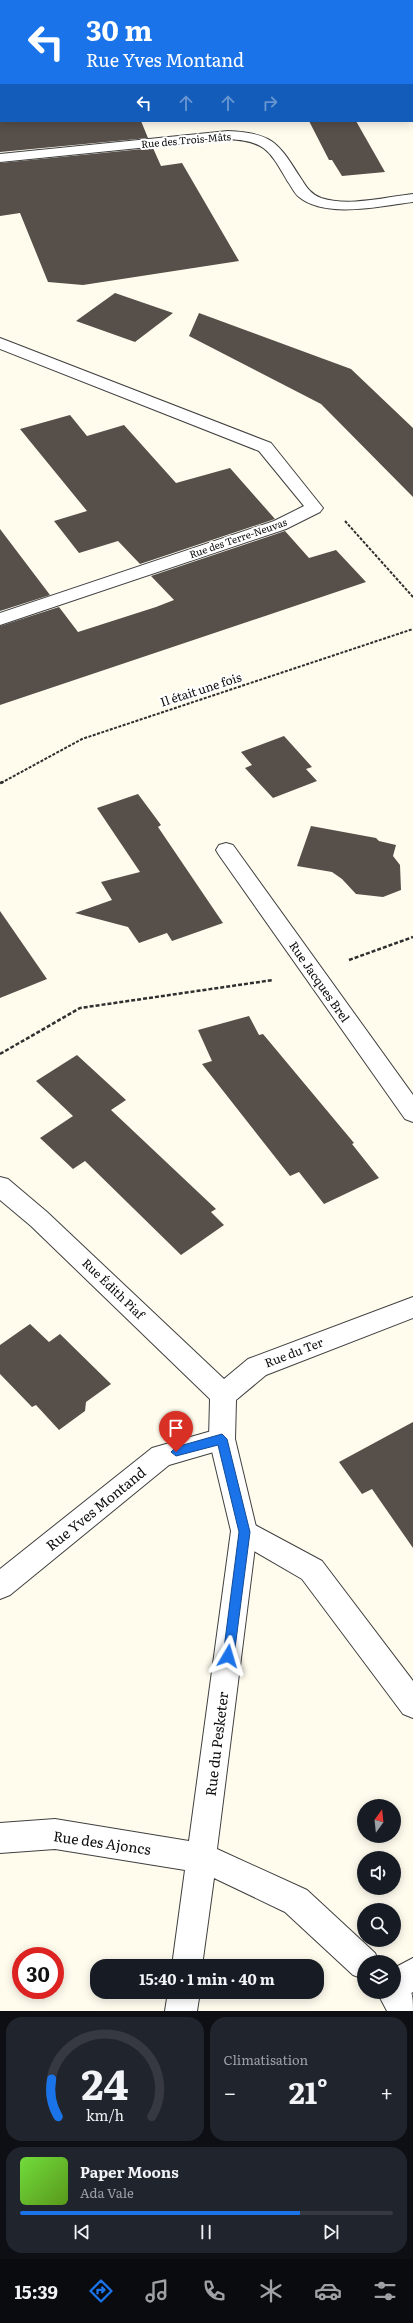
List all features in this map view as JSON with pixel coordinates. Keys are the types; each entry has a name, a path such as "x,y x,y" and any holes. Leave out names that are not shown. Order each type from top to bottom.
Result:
{"street":[{"name":"Rue des Trois-Mâts","path":"0,158 228,135 246,136 271,144 305,195 316,200 343,205 413,198"},
{"path":"0,343 265,448 314,508"},
{"name":"Rue des Terre-Neuvas","path":"0,619 280,525 314,508"},
{"name":"Rue Jacques Brel","path":"226,850 413,1113"},
{"name":"Rue Édith Piaf","path":"0,1186 39,1219 223,1395"},
{"name":"Rue du Ter","path":"223,1395 257,1367 413,1307"},
{"path":"222,1439 223,1395"},
{"name":"Rue du Pesketer","path":"188,1959 203,1858 244,1532 222,1439"},
{"name":"Rue Yves Montand","path":"0,1586 161,1456 222,1439"},
{"path":"244,1532 312,1570 413,1704"},
{"name":"Rue des Ajoncs","path":"0,1838 56,1834 203,1858"},
{"path":"203,1858 296,1901 357,1958"},
{"path":"401,1982 413,1973"},
{"path":"181,2011 183,1999"},
{"path":"398,1999 406,2011"}],"path":[{"path":"314,508 340,516 413,597"},
{"name":"Il était une fois","path":"0,783 82,739 413,629"},
{"path":"0,1054 80,1008 313,974 413,936"}],"building":[{"path":"0,122 141,122 148,138 0,152"},
{"path":"310,122 357,122 385,172 342,176 332,160 329,160"},
{"path":"153,148 161,166 182,163 239,261 83,285 48,282 20,213 0,216 0,163"},
{"path":"115,293 173,313 135,342 76,321"},
{"path":"199,313 351,369 413,428 413,497 321,404 189,336"},
{"path":"70,415 87,436 124,425 176,483 230,468 275,519 140,564 118,541 79,553 54,521 87,511 20,429"},
{"path":"0,529 50,595 0,611"},
{"path":"285,531 309,558 336,550 366,582 0,705 0,626 59,607 78,632 156,607 174,600 151,576"},
{"path":"284,736 312,767 306,769 317,781 273,798 245,768 252,765 241,752"},
{"path":"138,794 161,825 158,827 223,923 172,941 167,933 139,943 128,927 75,913 112,900 101,882 140,872 97,808"},
{"path":"311,826 376,838 379,841 396,845 393,856 400,865 401,890 383,897 356,894 342,879 332,872 297,866"},
{"path":"0,911 47,979 0,998"},
{"path":"249,1016 259,1035 263,1034 354,1143 352,1144 379,1178 324,1204 299,1172 290,1176 202,1064 212,1061 198,1030"},
{"path":"77,1055 126,1100 111,1110 216,1209 211,1212 224,1225 181,1255 85,1161 73,1169 40,1138 73,1116 36,1081"},
{"path":"30,1324 49,1342 60,1334 111,1384 86,1402 85,1411 59,1430 36,1405 32,1407 0,1374 0,1345"},
{"path":"413,1422 413,1548 372,1489 362,1494 339,1462"}],"route":[{"path":"176,1452 222,1439 244,1532 228,1656"}]}
